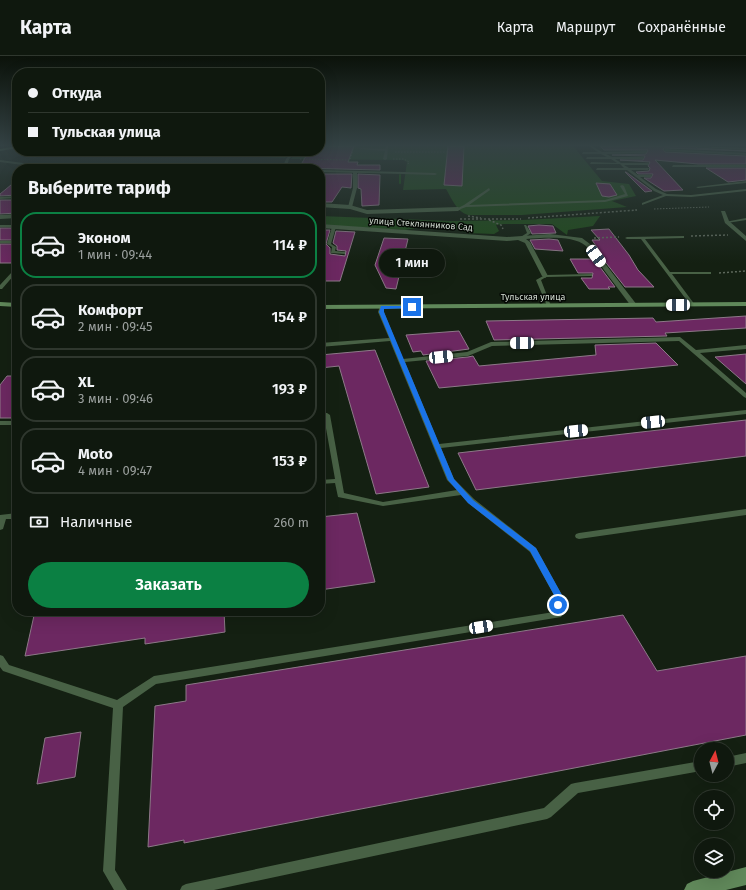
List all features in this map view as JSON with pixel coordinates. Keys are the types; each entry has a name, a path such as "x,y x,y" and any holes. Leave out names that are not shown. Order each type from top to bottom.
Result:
{"main road":[{"path":"0,304 12,305"},
{"name":"Тульская улица","path":"325,307 746,304"},
{"path":"693,890 746,876"}],"street":[{"name":"улица Стеклянников Сад","path":"325,205 350,207 367,212 456,209"},
{"path":"723,212 727,222 746,239"},
{"path":"0,217 12,216"},
{"name":"улица Стеклянников Сад","path":"325,226 506,239 520,239 530,236 550,236 582,240"},
{"path":"520,239 527,242 545,276"},
{"path":"582,240 588,245 633,305"}],"lane":[{"path":"350,207 355,185"},
{"path":"648,185 666,195 690,196 746,190"},
{"path":"698,187 718,185"},
{"path":"456,209 465,206 605,201 627,195 622,186"},
{"path":"465,206 489,189"},
{"path":"643,204 666,195"},
{"path":"0,198 12,197"},
{"path":"727,222 746,220"},
{"path":"0,226 12,226"},
{"path":"520,239 530,233 525,226"},
{"path":"334,227 329,244 334,247 333,252 343,253"},
{"path":"627,238 683,236"},
{"path":"642,238 693,305"},
{"path":"0,242 12,242"},
{"path":"668,273 709,273"},
{"path":"549,306 538,280 545,276 590,275"},
{"path":"0,288 12,276"},
{"path":"118,705 154,680 558,615 558,595 533,550 471,501 451,480 381,312 382,307"},
{"path":"325,345 392,338"},
{"path":"402,361 468,354 490,344 680,339 746,396"},
{"path":"694,352 746,347"},
{"path":"437,446 746,412"},
{"path":"325,415 327,415 341,495 383,504 462,492"},
{"path":"0,423 12,423"},
{"path":"325,481 339,480"},
{"path":"579,536 746,512"},
{"path":"0,527 2,517 12,516"},
{"path":"0,658 6,668 118,705"},
{"path":"118,705 109,871 121,890"},
{"path":"734,761 746,758"},
{"path":"186,890 547,813 574,788 694,767"}],"path":[{"path":"654,209 709,207"},
{"path":"456,209 464,216 484,219 501,225 507,235 506,239"},
{"path":"454,219 526,219 639,210"},
{"path":"683,236 740,235"},
{"path":"582,240 585,238 614,236 627,238"},
{"path":"709,273 746,271"}],"green space":[{"path":"404,185 630,185 636,196 612,201 627,207 522,215 468,215 457,208 446,189 403,190"},
{"path":"325,216 450,221 522,220 600,216 593,226 568,230 567,235 552,224 496,225 499,231 494,234 468,233 454,228 442,229 426,226 405,230 325,225"}],"building":[{"path":"12,185 12,195 0,196 0,194"},
{"path":"325,185 351,185 351,188 342,187 332,202 325,202"},
{"path":"358,185 380,185 379,205 362,206 361,189 358,188"},
{"path":"444,185 462,185 462,186"},
{"path":"597,185 611,185 617,195 609,197 602,196"},
{"path":"638,185 644,185 652,191 645,192"},
{"path":"655,185 678,185 683,190 664,191"},
{"path":"0,200 12,200 12,213 0,214"},
{"path":"528,226 553,226 556,233 532,234"},
{"path":"0,228 12,228 12,240 0,240"},
{"path":"609,229 629,255 638,270 654,287 625,287 603,259 605,259 592,240 600,240 591,230"},
{"path":"325,230 330,230 326,244 330,248 330,254 345,256 346,251 337,250 337,246 333,243 336,231 355,232 340,281 325,281"},
{"path":"384,238 408,239 396,289 386,288 375,265"},
{"path":"530,240 558,240 563,251 535,249"},
{"path":"0,244 12,244 12,262 0,263"},
{"path":"570,259 594,259 615,287 608,287 610,289 589,289 581,278 592,278 593,273 578,273"},
{"path":"746,316 746,328 665,333 667,336 494,340 486,321 653,318 656,322"},
{"path":"459,331 469,349 423,355 421,351 413,352 406,335"},
{"path":"656,343 678,365 439,388 426,361 473,356 479,366 596,355 595,345"},
{"path":"375,350 429,487 376,494 339,366 325,367 325,355"},
{"path":"746,354 746,384 715,357"},
{"path":"7,376 12,376 12,418 0,418 0,385"},
{"path":"746,420 746,456 476,490 458,453"},
{"path":"357,513 375,582 325,589 325,516"},
{"path":"623,615 657,671 746,656 746,735 710,742 694,742 694,745 184,843 184,840 148,847 155,706 186,701 186,685"},
{"path":"34,616 224,616 225,632 145,644 145,638 25,656"},
{"path":"81,732 75,777 37,784 45,738"}],"route":[{"path":"412,307 382,307 381,312 451,480 471,501 533,550 558,595 558,605"}]}
